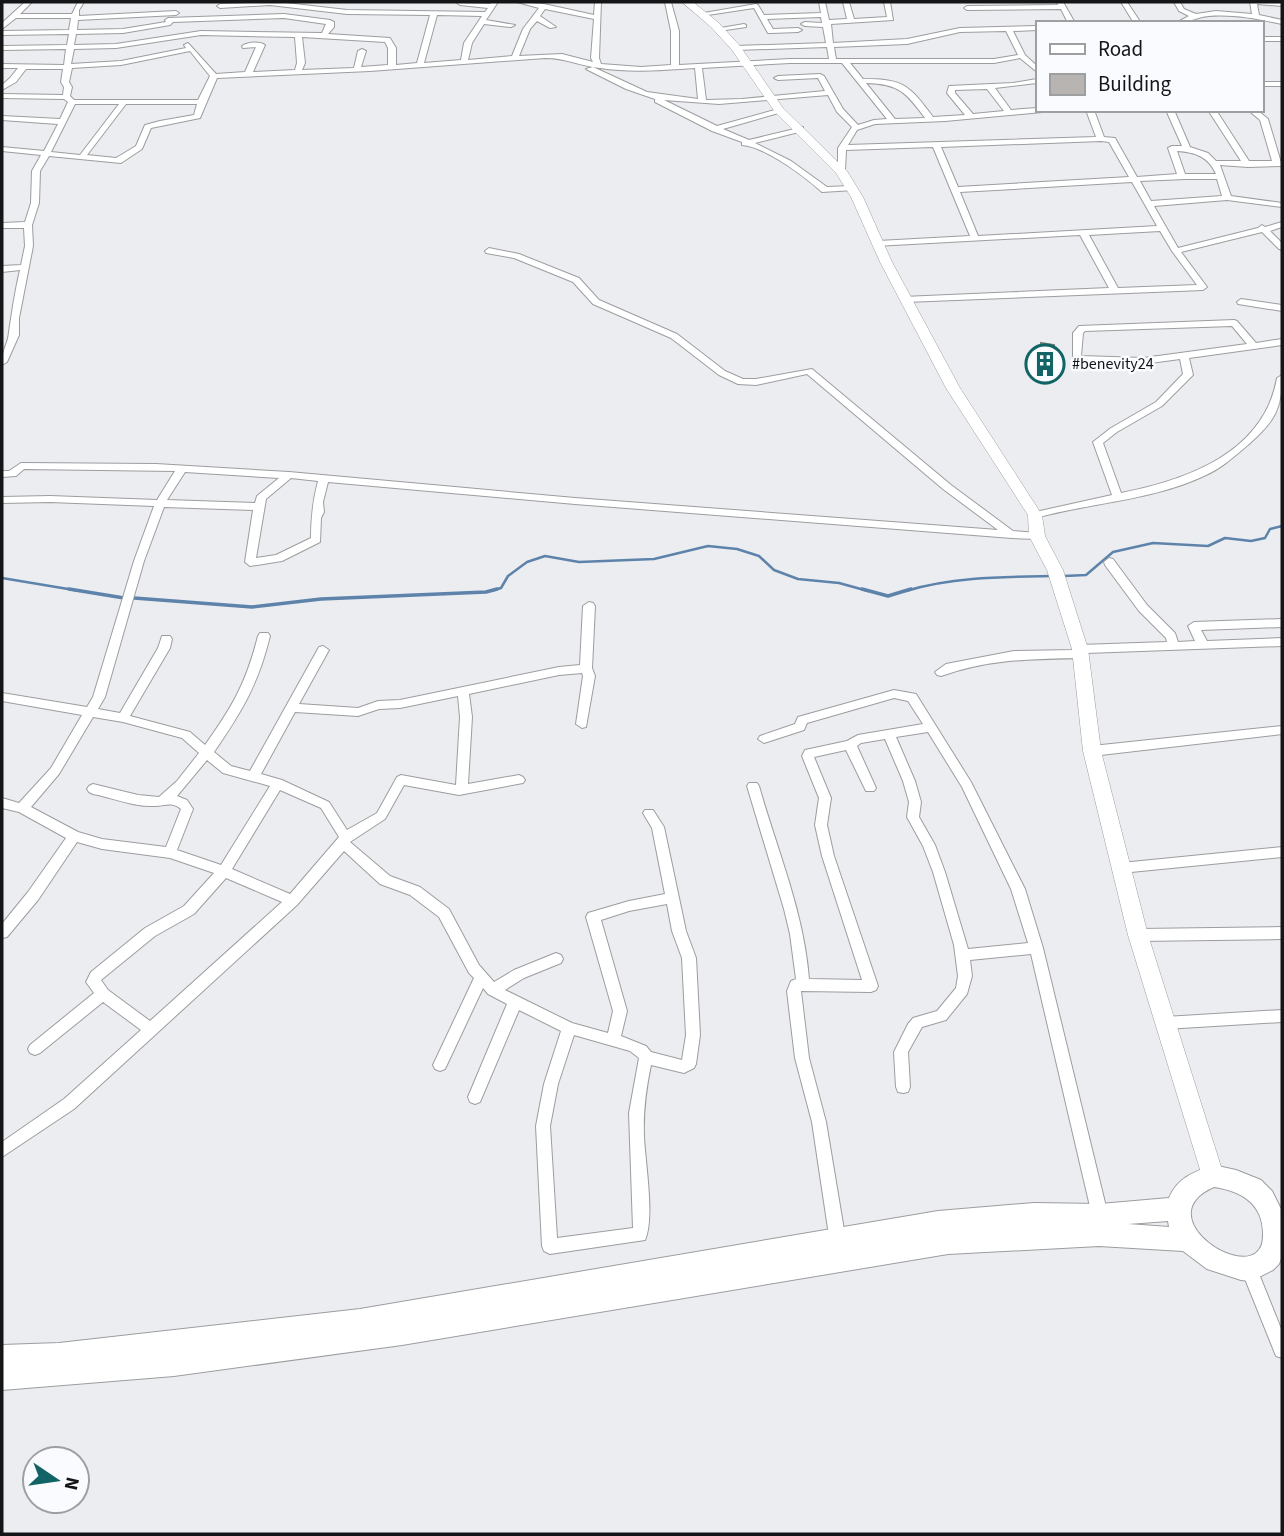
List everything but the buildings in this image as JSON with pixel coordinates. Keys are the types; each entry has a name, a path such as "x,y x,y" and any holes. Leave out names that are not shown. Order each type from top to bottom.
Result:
{"main road":[{"path":"1213,1176 1237,1180 1258,1193 1279,1227 1269,1259 1249,1269 1215,1264 1187,1240 1179,1224 1177,1209 1182,1192 1195,1181 1213,1176"},
{"path":"2,1358 86,1353 360,1322 938,1223 1034,1214 1100,1215 1177,1209"},
{"path":"2,1377 174,1363 402,1332 948,1242 1099,1234 1187,1240"}],"street":[{"path":"2,27 29,2"},
{"path":"2,362 14,335 14,318 29,246 28,225 34,203 36,171 63,122 69,99 65,82 75,17 81,2"},
{"path":"298,71 301,62 296,35 317,2"},
{"path":"493,4 460,2 452,19 483,19 511,25"},
{"path":"520,2 598,18"},
{"path":"598,2 595,58 598,66"},
{"path":"668,2 675,31 675,67"},
{"path":"687,2 719,29 736,48 774,104 841,171 906,299 968,412 1035,515 1037,536 1055,570 1081,651 1092,751 1138,935 1213,1176"},
{"path":"822,2 834,62"},
{"path":"846,2 851,20"},
{"path":"762,16 826,20 891,19 887,2"},
{"path":"1124,2 1137,21"},
{"path":"1177,2 1181,10 1195,16"},
{"path":"1256,16 1253,2 1282,4"},
{"path":"217,17 220,4 270,3 367,13 456,12"},
{"path":"464,62 468,43 493,4"},
{"path":"979,29 969,11 1061,4 1071,21"},
{"path":"514,59 527,29 544,6"},
{"path":"701,14 756,6 771,31 798,30"},
{"path":"13,16 75,17 180,12 217,17 306,17 330,22 330,27 323,36"},
{"path":"180,12 168,20 214,76"},
{"path":"420,65 434,12"},
{"path":"364,38 367,13"},
{"path":"1184,21 1213,13 1256,16 1282,22"},
{"path":"536,17 552,27"},
{"path":"805,24 826,20"},
{"path":"2,33 122,31 170,23"},
{"path":"719,29 744,26"},
{"path":"1008,28 1022,56 1036,69"},
{"path":"736,48 915,39 950,35 960,30 1036,28"},
{"path":"2,48 124,45 180,34 323,36 387,40 392,48 392,67"},
{"path":"1263,39 1282,39"},
{"path":"246,46 261,45 248,74"},
{"path":"2,66 121,63 191,49"},
{"path":"357,69 362,51"},
{"path":"214,76 514,59 553,52 652,96 679,113 795,167 825,190 851,188"},
{"path":"573,61 598,66 675,67 747,63 967,62 1022,56"},
{"path":"845,62 892,120"},
{"path":"698,66 702,101"},
{"path":"2,88 13,80 23,67"},
{"path":"2,149 124,159 139,147 148,127 157,122 185,121 197,117 214,76"},
{"path":"778,78 820,76 840,110 857,128"},
{"path":"2,79 13,80"},
{"path":"859,81 902,85 912,93 930,120"},
{"path":"971,117 951,90 956,87 990,87 1036,81"},
{"path":"1263,85 1281,84 1281,94"},
{"path":"990,87 1009,113"},
{"path":"715,129 774,104 830,93"},
{"path":"2,96 111,103 201,103"},
{"path":"652,96 774,104"},
{"path":"82,157 125,101"},
{"path":"111,103 112,115"},
{"path":"841,171 842,148 857,128 874,121 930,120 1036,110"},
{"path":"1091,112 1101,139"},
{"path":"1171,112 1187,149"},
{"path":"1213,112 1248,164"},
{"path":"1214,163 1236,161 1248,164 1279,164 1264,119 1255,112"},
{"path":"2,118 63,122"},
{"path":"745,143 800,129"},
{"path":"842,148 1112,140 1176,251 1203,287 906,299"},
{"path":"936,145 975,238"},
{"path":"1182,177 1172,148 1209,155 1221,177 1227,198"},
{"path":"956,191 1221,177"},
{"path":"1149,204 1227,198 1282,205"},
{"path":"2,225 28,225"},
{"path":"1176,251 1282,225"},
{"path":"878,244 1162,228"},
{"path":"1262,228 1282,247"},
{"path":"1083,232 1114,289"},
{"path":"489,251 516,256 576,280 596,302 674,337 722,373 741,382 756,382 809,371 947,487 1012,534"},
{"path":"2,269 24,267"},
{"path":"1241,302 1282,308"},
{"path":"3,320 14,318"},
{"path":"1252,344 1234,323 1082,328 1078,333 1076,359 1143,360 1282,342"},
{"path":"1117,495 1098,442 1159,404 1188,375 1184,356"},
{"path":"1035,515 1066,505 1166,486 1202,473 1257,433 1277,405 1282,378"},
{"path":"1270,416 1282,413"},
{"path":"2,474 12,474 21,466 182,469 289,475 602,503 1037,536"},
{"path":"22,808 55,771 91,713 112,658 139,561 160,503 182,469"},
{"path":"289,475 261,498 250,562 278,558 316,540 318,502 324,478"},
{"path":"2,500 259,507"},
{"path":"1109,562 1143,608 1171,636 1174,646"},
{"path":"582,724 589,676 586,668 589,606"},
{"path":"1202,643 1194,626 1282,623"},
{"path":"93,789 159,802 169,798 206,753 243,698 261,658 264,636"},
{"path":"123,718 164,648 166,639"},
{"path":"941,672 950,667 1014,655 1202,643 1282,642"},
{"path":"253,777 323,650"},
{"path":"292,708 358,712 378,705 400,704 559,671 586,668"},
{"path":"462,788 466,717 463,690"},
{"path":"764,739 800,727 802,720 894,694 912,697 967,785 1018,889 1036,948 1100,1215"},
{"path":"2,697 123,718 186,735 227,770 278,783 325,805 344,840 385,880 415,891 444,913 481,978 493,990 569,1028 613,1039 641,1049 646,1057 684,1067 690,1064 693,1052 689,958 679,931 659,827 649,813"},
{"path":"838,1242 819,1122 802,1058 794,991 796,985 871,986 828,856 821,825 825,798 808,756 809,753 850,745 858,739 931,727"},
{"path":"1092,751 1282,730"},
{"path":"889,735 909,781 915,802 913,817 929,845 964,955 961,958 965,984 962,990 941,1016 918,1022 902,1047 903,1087"},
{"path":"850,745 870,788"},
{"path":"2,1150 69,1104 149,1028 292,901 344,840 381,816 401,780 459,790 519,780"},
{"path":"149,1028 103,994 93,982 96,976 150,932 189,910 224,871 278,783"},
{"path":"753,786 787,889 802,966 803,986"},
{"path":"169,798 183,803 187,809 170,853"},
{"path":"2,803 22,808 74,836 102,844 170,853 224,871 292,901"},
{"path":"2,933 33,896 74,836"},
{"path":"1121,868 1282,852"},
{"path":"613,1039 620,1011 593,918 629,906 672,898"},
{"path":"1138,935 1282,933"},
{"path":"964,955 1036,948"},
{"path":"493,990 519,974 556,959"},
{"path":"440,1065 481,978"},
{"path":"35,1049 103,994"},
{"path":"475,1097 515,1002"},
{"path":"1166,1023 1282,1016"},
{"path":"569,1028 551,1084 542,1126 550,1247 640,1235 643,1203 635,1121 637,1096 646,1057"},
{"path":"1249,1269 1282,1350"}],"waterway":[{"path":"1064,576 1086,575 1113,552 1153,543 1208,546 1225,538 1251,541 1265,538 1270,529 1282,526"},
{"path":"491,591 501,588 508,576 527,562 545,556 579,562 654,559 708,546 737,549 759,556 774,570 798,579 839,583 868,591"},
{"path":"906,591 959,580 1051,576"},
{"path":"2,578 80,591"},
{"path":"69,589 124,598"},
{"path":"134,598 252,607 321,599 486,592 497,589"},
{"path":"862,589 888,596 911,589"}],"place":[{"name":"#benevity24","path":"1045,364"}]}
